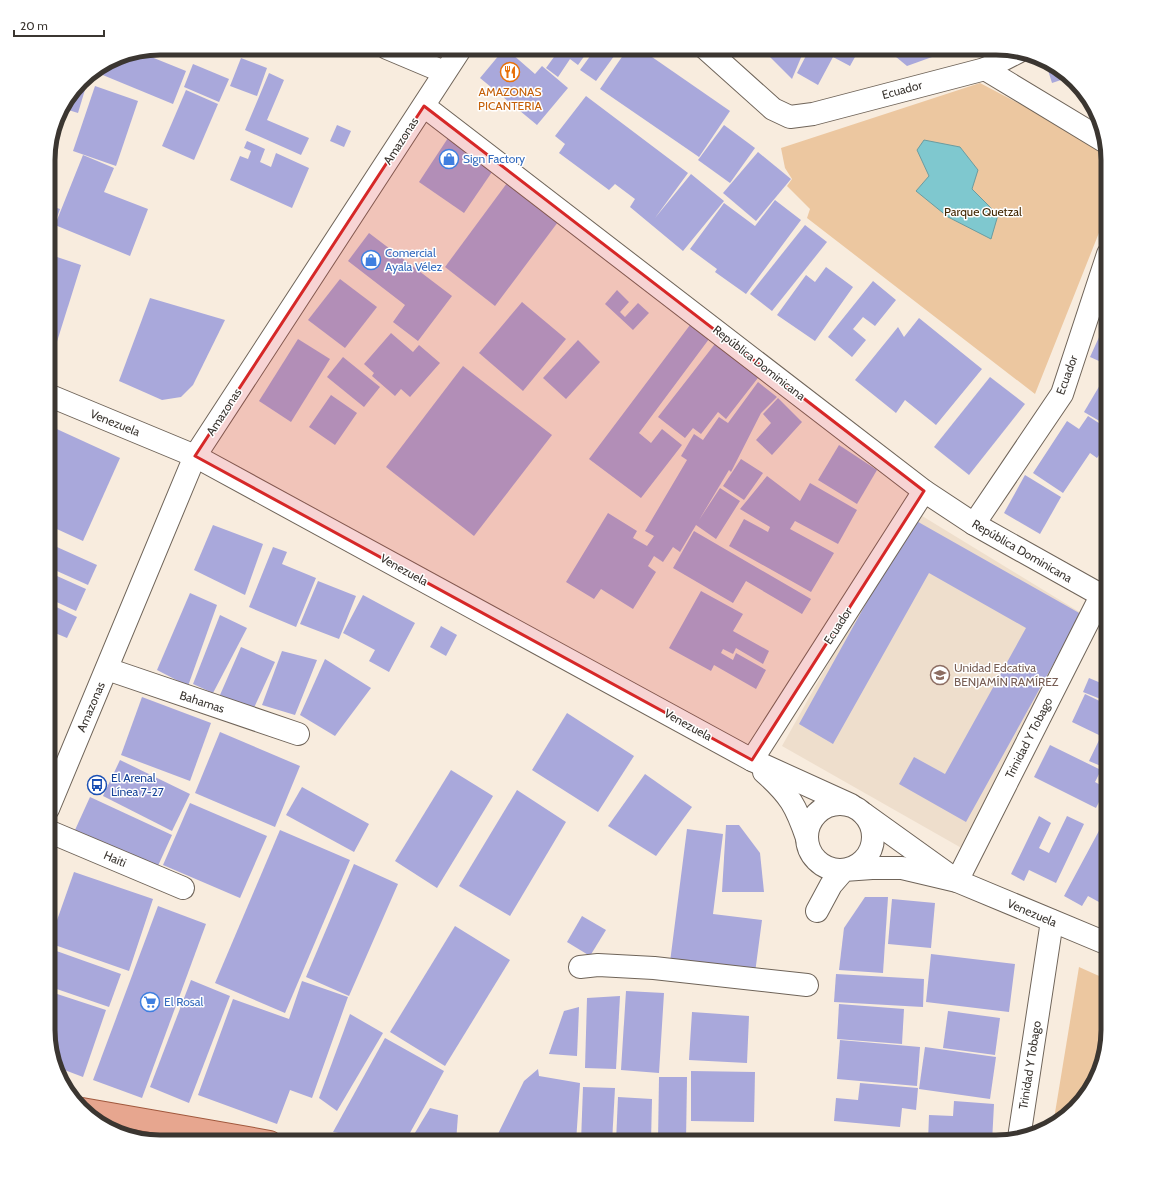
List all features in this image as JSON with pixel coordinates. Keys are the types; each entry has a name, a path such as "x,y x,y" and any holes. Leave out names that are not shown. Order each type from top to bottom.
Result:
{"main road":[{"path":"93,1110 231,1135"}],"street":[{"path":"404,55 444,72"},
{"name":"Amazonas","path":"55,792 195,456 456,55"},
{"name":"Ecuador","path":"713,55 773,109 790,117 813,114 985,69 1010,56"},
{"path":"985,69 1099,138"},
{"name":"República Dominicana","path":"424,106 924,491 974,524 1101,596"},
{"name":"Ecuador","path":"974,524 1062,394 1101,275"},
{"name":"Venezuela","path":"55,398 195,456 752,760 858,810 957,880"},
{"name":"Ecuador","path":"752,760 924,491"},
{"name":"Trinidad Y Tobago","path":"957,880 1101,606"},
{"name":"Bahamas","path":"107,669 298,734"},
{"name":"Venezuela","path":"752,760 784,789 797,811 808,843"},
{"path":"808,843 815,858 823,865 833,869 844,870 854,867 863,861 870,853 873,843 873,833 870,823 858,810 840,804 830,805 821,810 813,818 809,828 808,843 817,891 817,911 831,886 844,870"},
{"name":"Haiti","path":"55,834 183,888"},
{"name":"Venezuela","path":"844,870 902,868 957,880 1101,941"},
{"name":"Trinidad Y Tobago","path":"1020,1132 1052,921"},
{"path":"580,967 598,965 654,968 807,985"}],"highlighted area":[{"path":"424,106 924,491 752,760 195,456"}],"shaded area":[{"name":"Unidad Edcativa BENJAMÍN RAMÍREZ","path":"914,511 1086,616 965,850 782,746"}],"green space":[{"name":"Parque Quetzal","path":"980,83 1100,146 1101,228 1035,394 807,218 810,209 787,186 792,179 785,168 781,148"},
{"path":"1079,967 1101,977 1100,1044 1093,1070 1083,1089 1065,1109 1054,1117"}],"water":[{"path":"924,140 960,147 978,170 972,189 998,215 991,239 948,217 916,191 929,176 917,150"}],"building":[{"path":"499,55 513,55 535,74 542,66 568,88 537,125 480,78"},
{"path":"555,55 585,55 578,65 570,59 558,77 546,68"},
{"path":"591,55 615,55 596,81 580,70"},
{"path":"623,55 649,55 730,111 699,157 600,89"},
{"path":"768,55 802,55 792,79"},
{"path":"806,55 856,55 850,66 833,57 818,85 797,73"},
{"path":"894,55 938,55 907,66"},
{"path":"148,56 186,71 173,104 100,74 120,63"},
{"path":"241,58 267,68 257,96 230,86"},
{"path":"193,64 229,79 219,102 184,87"},
{"path":"1047,69 1063,79 1052,83"},
{"path":"269,73 284,80 267,120 309,138 301,155 245,130"},
{"path":"86,86 78,113 68,110"},
{"path":"95,86 138,101 116,166 73,151"},
{"path":"186,90 218,104 194,160 162,146"},
{"path":"586,96 688,173 655,218 691,174 724,201 683,251 630,207 635,199 615,184 609,190 559,153 565,144 555,136"},
{"path":"337,125 351,131 344,147 330,141"},
{"path":"724,125 755,148 730,183 698,160"},
{"path":"448,138 494,169 464,213 419,182"},
{"path":"247,141 265,149 260,162 271,167 276,153 309,168 292,208 230,180 240,156 248,159 251,151 244,148"},
{"path":"758,152 791,179 756,221 723,193"},
{"path":"83,155 114,168 104,192 148,209 130,256 55,225"},
{"path":"510,179 561,218 495,306 445,267"},
{"path":"775,200 801,220 746,294 715,272 717,269 690,249 724,203 755,226"},
{"path":"55,207 60,209 55,223"},
{"path":"805,225 827,242 772,311 750,294"},
{"path":"369,233 452,296 418,341 393,322 405,305 348,261"},
{"path":"55,256 81,265 55,348"},
{"path":"826,267 853,287 815,341 777,315 806,275 815,282"},
{"path":"340,279 377,307 345,348 308,320"},
{"path":"873,281 896,300 875,326 863,317 853,329 866,340 852,357 828,337"},
{"path":"617,290 629,302 620,312 625,317 638,303 649,313 633,330 605,304"},
{"path":"150,298 225,320 193,385 181,397 162,400 119,381"},
{"path":"522,302 566,339 523,391 479,353"},
{"path":"919,318 982,369 936,425 905,400 896,413 855,380 898,327 904,337"},
{"path":"693,321 712,335 639,433 651,443 662,429 682,445 641,498 589,459"},
{"path":"391,333 413,352 419,345 440,363 410,397 401,389 395,396 372,376 374,373 364,364"},
{"path":"1100,335 1101,362 1090,357"},
{"path":"298,339 330,359 291,422 259,401"},
{"path":"578,340 600,362 566,399 543,378"},
{"path":"718,340 761,374 726,419 718,412 701,434 693,428 685,438 658,417"},
{"path":"343,357 380,387 364,407 327,377"},
{"path":"463,366 552,435 474,536 386,467"},
{"path":"990,377 1025,404 969,475 934,447"},
{"path":"758,382 777,397 761,413 731,472 729,470 699,520 720,488 740,501 716,539 696,525 680,552 673,547 663,562 654,556 648,566 656,572 633,609 601,589 594,599 566,582 608,513 637,531 633,538 647,546 654,536 645,531 687,460 681,456 694,434 703,440 719,417 728,423"},
{"path":"1101,383 1101,422 1084,412"},
{"path":"331,395 357,413 335,445 309,427"},
{"path":"778,398 802,422 772,455 756,440 771,423 763,414"},
{"path":"1088,416 1101,424 1101,452 1097,458 1090,453 1063,493 1033,473 1067,421 1079,429"},
{"path":"55,428 120,458 83,541 55,528"},
{"path":"839,445 877,470 857,504 818,480"},
{"path":"741,459 763,473 744,500 723,486"},
{"path":"1025,475 1061,497 1040,534 1004,513"},
{"path":"767,476 800,501 810,483 857,510 838,544 795,521 790,529 834,553 811,592 729,546 744,519 768,532 770,527 740,509"},
{"path":"913,519 1081,614 966,822 899,784 914,757 945,774 1026,628 929,573 833,744 799,724"},
{"path":"213,525 263,544 245,595 194,570"},
{"path":"694,531 811,599 802,614 746,581 733,603 673,568"},
{"path":"55,546 97,565 88,585 55,570"},
{"path":"273,547 287,552 282,564 316,578 296,627 249,607"},
{"path":"55,575 86,589 76,611 55,601"},
{"path":"318,581 356,596 339,639 300,624"},
{"path":"701,591 743,614 733,631 769,651 763,664 736,648 733,654 723,649 721,653 733,660 736,653 766,670 756,689 714,665 711,671 669,648"},
{"path":"190,593 217,605 188,686 157,670"},
{"path":"363,595 415,623 389,672 369,661 375,650 343,633"},
{"path":"55,606 77,617 67,638 55,633"},
{"path":"220,615 247,628 213,693 193,684"},
{"path":"441,626 457,635 446,656 430,647"},
{"path":"241,647 275,662 253,710 220,695"},
{"path":"282,651 317,660 295,715 262,705"},
{"path":"325,659 371,688 335,736 300,715"},
{"path":"1089,678 1101,683 1101,699 1083,692"},
{"path":"1085,694 1101,702 1101,736 1072,722"},
{"path":"142,697 211,723 190,781 121,755"},
{"path":"567,713 634,756 598,812 532,770"},
{"path":"220,732 300,766 275,827 195,793"},
{"path":"1101,736 1101,766 1089,761"},
{"path":"1050,745 1101,770 1095,782 1101,785 1101,798 1096,808 1034,777"},
{"path":"120,760 190,794 172,831 103,796"},
{"path":"451,770 493,796 437,888 395,861"},
{"path":"645,774 692,807 656,856 608,826"},
{"path":"302,787 369,824 354,852 286,815"},
{"path":"517,790 566,822 510,916 459,886"},
{"path":"90,797 172,835 157,868 75,830"},
{"path":"190,803 267,836 240,898 163,865"},
{"path":"1039,816 1051,823 1039,848 1049,853 1067,816 1084,824 1056,883 1029,870 1024,881 1011,874"},
{"path":"726,825 739,825 760,853 764,892 722,892"},
{"path":"1101,827 1101,903 1088,896 1082,906 1064,896"},
{"path":"687,829 723,834 713,914 762,920 755,973 670,962"},
{"path":"280,830 350,860 285,1013 215,983"},
{"path":"354,864 398,884 349,996 306,977"},
{"path":"74,872 153,899 129,971 55,945 55,926"},
{"path":"865,897 888,897 883,973 839,970 844,928"},
{"path":"892,899 935,903 931,948 888,944"},
{"name":"El Rosal","path":"158,906 206,924 142,1098 93,1080"},
{"path":"582,916 606,930 590,956 567,942"},
{"path":"455,926 510,960 445,1066 390,1032"},
{"path":"55,950 121,974 109,1007 55,988"},
{"path":"931,954 1015,964 1009,1012 926,1002"},
{"path":"836,974 924,979 923,1007 834,1002"},
{"path":"191,980 230,996 189,1103 150,1087"},
{"path":"302,981 348,997 312,1098 290,1090 277,1124 198,1095 233,999 289,1019"},
{"path":"626,991 664,993 659,1073 621,1070"},
{"path":"55,993 106,1010 83,1077 63,1069 57,1051 55,1037"},
{"path":"620,996 616,1069 585,1068 587,998"},
{"path":"839,1004 904,1009 902,1044 837,1039"},
{"path":"579,1007 577,1056 549,1054 564,1011"},
{"path":"948,1011 1000,1018 995,1055 943,1048"},
{"path":"692,1012 749,1016 747,1063 689,1060"},
{"path":"350,1014 383,1033 337,1111 319,1098"},
{"path":"385,1038 444,1071 409,1135 350,1135 333,1132"},
{"path":"840,1040 920,1047 917,1086 837,1079"},
{"path":"925,1047 996,1057 990,1099 919,1089"},
{"path":"538,1069 539,1076 580,1083 576,1135 497,1135 524,1081"},
{"path":"691,1071 755,1072 754,1122 691,1121"},
{"path":"659,1077 687,1077 686,1135 658,1135"},
{"path":"860,1083 918,1088 916,1110 902,1108 900,1127 834,1121 836,1098 858,1100"},
{"path":"583,1087 615,1088 612,1135 581,1135"},
{"path":"618,1097 652,1099 651,1135 616,1135"},
{"path":"954,1101 994,1104 992,1135 928,1135 929,1115 953,1116"},
{"path":"430,1108 458,1115 457,1135 414,1135"},
{"path":"701,1133 748,1135 701,1135"}],"place":[{"name":"AMAZONAS PICANTERIA","path":"510,72"},
{"name":"Sign Factory","path":"449,159"},
{"name":"Comercial Ayala Vélez","path":"371,260"},
{"name":"Unidad Edcativa BENJAMÍN RAMÍREZ","path":"940,675"},
{"name":"El Arenal Línea 7-27","path":"97,785"},
{"name":"El Rosal","path":"150,1002"}]}
